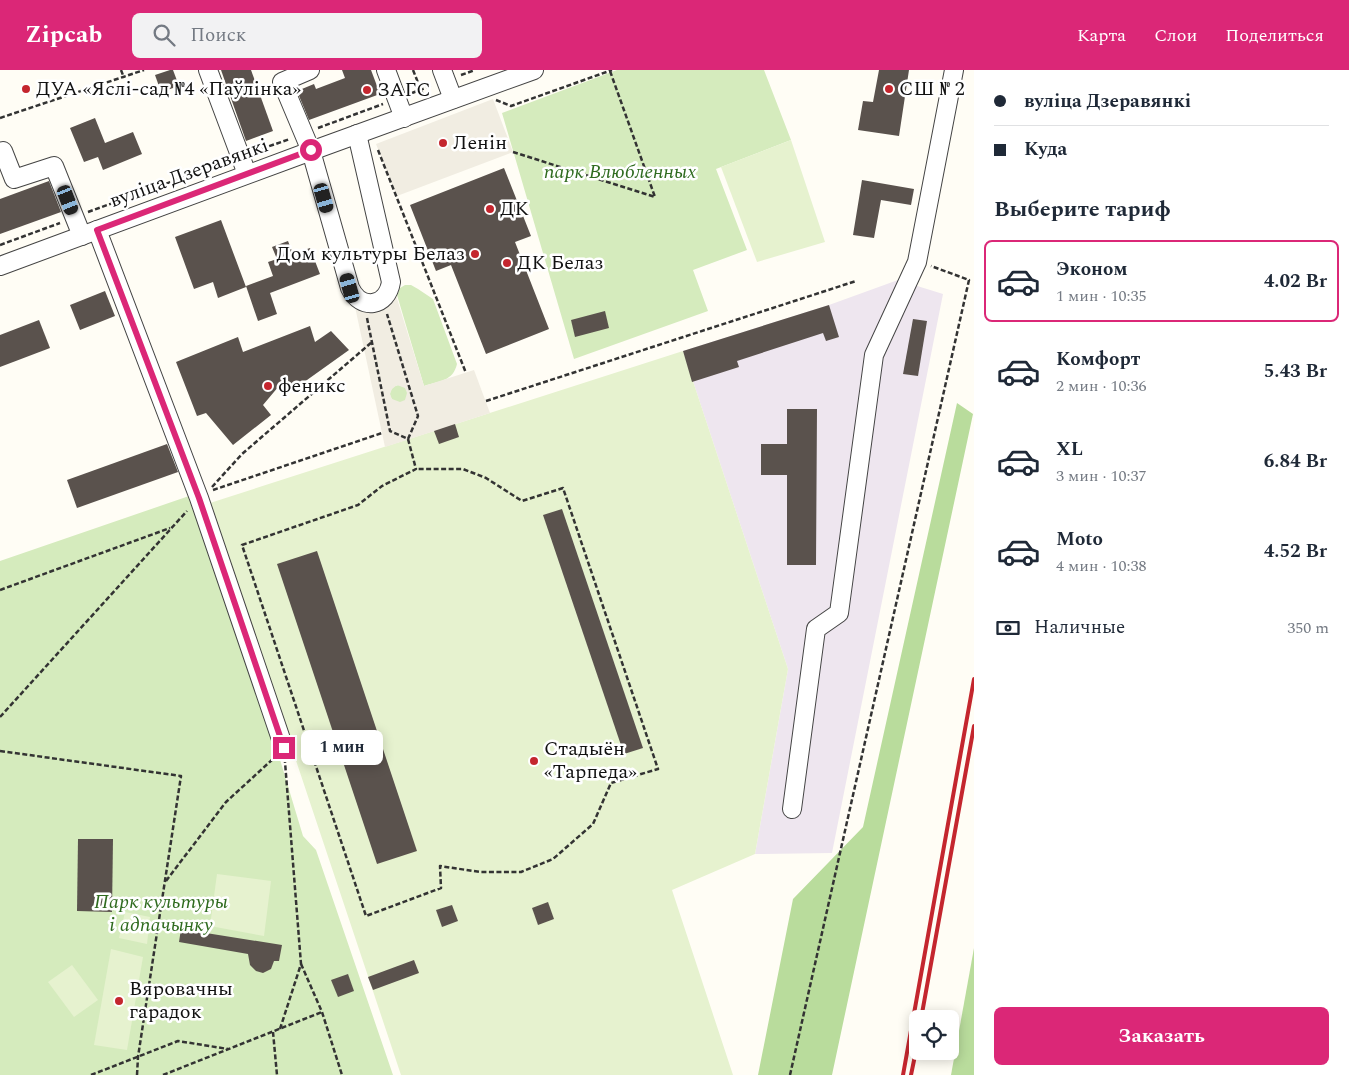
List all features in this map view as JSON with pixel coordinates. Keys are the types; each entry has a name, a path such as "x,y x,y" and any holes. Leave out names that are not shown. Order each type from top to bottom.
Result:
{"street":[{"path":"208,70 247,174"},
{"path":"310,70 282,82 311,150 350,288 353,294 363,302 376,302 382,300 390,289 391,282 358,134"},
{"path":"386,70 404,118"},
{"path":"442,70 453,99"},
{"name":"вуліца Дзеравянкі","path":"0,266 311,150 534,70"},
{"path":"792,809 816,629 839,613 874,355 917,262 954,70"},
{"path":"0,152 3,151 14,179 54,166 89,233 199,498 284,748"}],"path":[{"path":"121,70 124,78"},
{"path":"0,118 144,70"},
{"path":"513,152 655,197 610,71"},
{"path":"376,144 466,373"},
{"path":"790,1075 969,280 917,262"},
{"path":"486,402 856,281"},
{"path":"382,300 418,416 408,439 416,469"},
{"path":"363,302 390,431 408,439"},
{"path":"372,342 242,454 208,492 382,433"},
{"path":"463,468 486,478 522,501 563,488 658,769 611,783 593,824 553,859 522,872 480,872 440,866 441,888 366,916 242,545 358,505 382,486 416,469 463,468"},
{"path":"0,717 199,498"},
{"path":"0,590 172,527"},
{"path":"165,883 226,802 284,748"},
{"path":"284,748 301,964 322,1012 342,1075"},
{"path":"0,751 181,776 138,1057 137,1075"},
{"path":"280,1029 301,964"},
{"path":"163,1075 322,1012"},
{"path":"273,1032 277,1075"},
{"path":"91,1075 178,1041 229,1049"}],"shaded area":[{"path":"493,99 513,152 397,196 376,144"},
{"path":"390,276 424,386 474,370 490,413 385,447 351,288 370,303","holes":["397,385 405,388 407,393 405,400 400,402 392,399 390,394 392,389"]},
{"path":"898,280 943,294 832,853 755,854 788,669 683,351 829,305"}],"green space":[{"name":"парк Влюбленных","path":"617,70 764,70 791,140 716,169 747,250 693,270 708,311 574,359 502,113"},
{"path":"791,140 825,242 757,262 721,167"},
{"path":"405,285 411,285 433,299 457,364 452,374 445,380 424,386 397,295 400,288"},
{"name":"Стадыён «Тарпеда»","path":"683,351 788,669 755,854 672,890 733,1075 401,1075 210,503"},
{"path":"399,385 405,388 408,394 405,400 399,403 393,400 390,394 393,388"},
{"path":"957,403 973,414 832,1075 758,1075 793,899 863,827"},
{"name":"Парк культуры і адпачынку","path":"192,495 269,723 303,836 316,850 393,1075 0,1075 0,561"},
{"path":"217,874 271,881 264,936 210,926"},
{"path":"125,912 150,917 147,944 119,938"},
{"path":"974,948 974,1075 951,1075 954,1060 959,1060 959,1031"},
{"name":"Вяровачны гарадок","path":"111,949 143,957 127,1050 94,1045"},
{"path":"72,965 98,1000 74,1017 48,982"}],"building":[{"path":"173,70 179,86 161,92 155,75"},
{"path":"221,70 251,70 273,131 246,141"},
{"path":"342,70 371,70 380,94 309,120 297,91 314,84 316,89 345,78"},
{"path":"879,70 909,70 899,136 858,130 863,101 873,102"},
{"path":"95,118 105,143 133,132 142,154 103,170 98,157 84,162 70,128"},
{"name":"Дом культуры Белаз","path":"504,168 531,236 515,242 549,329 486,354 451,265 436,271 410,205"},
{"path":"862,180 914,189 911,205 881,200 874,238 853,235"},
{"path":"49,181 61,212 0,234 0,199"},
{"path":"221,220 246,287 218,298 213,282 194,289 175,237"},
{"path":"288,241 293,254 310,248 320,274 270,293 277,314 258,321 246,286 273,276 268,262 277,259 272,247"},
{"path":"105,291 115,316 80,330 70,305"},
{"path":"829,305 839,337 826,341 823,333 737,361 739,367 692,382 683,351"},
{"path":"605,311 609,328 575,337 571,320"},
{"path":"913,319 927,321 918,376 903,374"},
{"path":"39,320 50,348 0,367 0,335"},
{"path":"310,326 315,342 331,331 349,350 293,390 284,380 263,405 271,415 233,445 206,413 197,416 176,362 238,337 243,352"},
{"path":"787,409 817,409 816,565 787,565 787,475 761,475 761,444 787,444"},
{"path":"455,424 459,437 439,444 434,431"},
{"path":"167,444 178,472 77,508 67,480"},
{"path":"562,509 643,748 624,754 543,515"},
{"path":"317,551 417,851 377,864 277,564"},
{"path":"78,839 113,839 112,912 77,911"},
{"path":"548,902 554,919 538,925 532,908"},
{"path":"452,905 458,921 442,927 436,910"},
{"path":"181,929 282,945 279,961 274,961 271,969 263,973 256,971 250,965 248,954 179,942"},
{"path":"414,960 419,973 373,990 368,977"},
{"path":"348,974 354,991 338,997 331,980"}],"railway":[{"path":"903,1075 974,679"},
{"path":"923,1010 974,726"},
{"path":"911,1075 914,1060"}],"place":[{"name":"ДУА «Яслі-сад №4 «Паўлінка»","path":"26,89"},
{"name":"СШ № 2","path":"889,89"},
{"name":"ЗАГС","path":"367,90"},
{"name":"Ленін","path":"443,143"},
{"name":"ДК","path":"490,209"},
{"name":"Дом культуры Белаз","path":"475,254"},
{"name":"ДК Белаз","path":"507,263"},
{"name":"феникс","path":"268,386"},
{"name":"Стадыён «Тарпеда»","path":"534,761"},
{"name":"Вяровачны гарадок","path":"119,1001"}],"route":[{"path":"284,748 199,498 97,230 311,150"}]}
